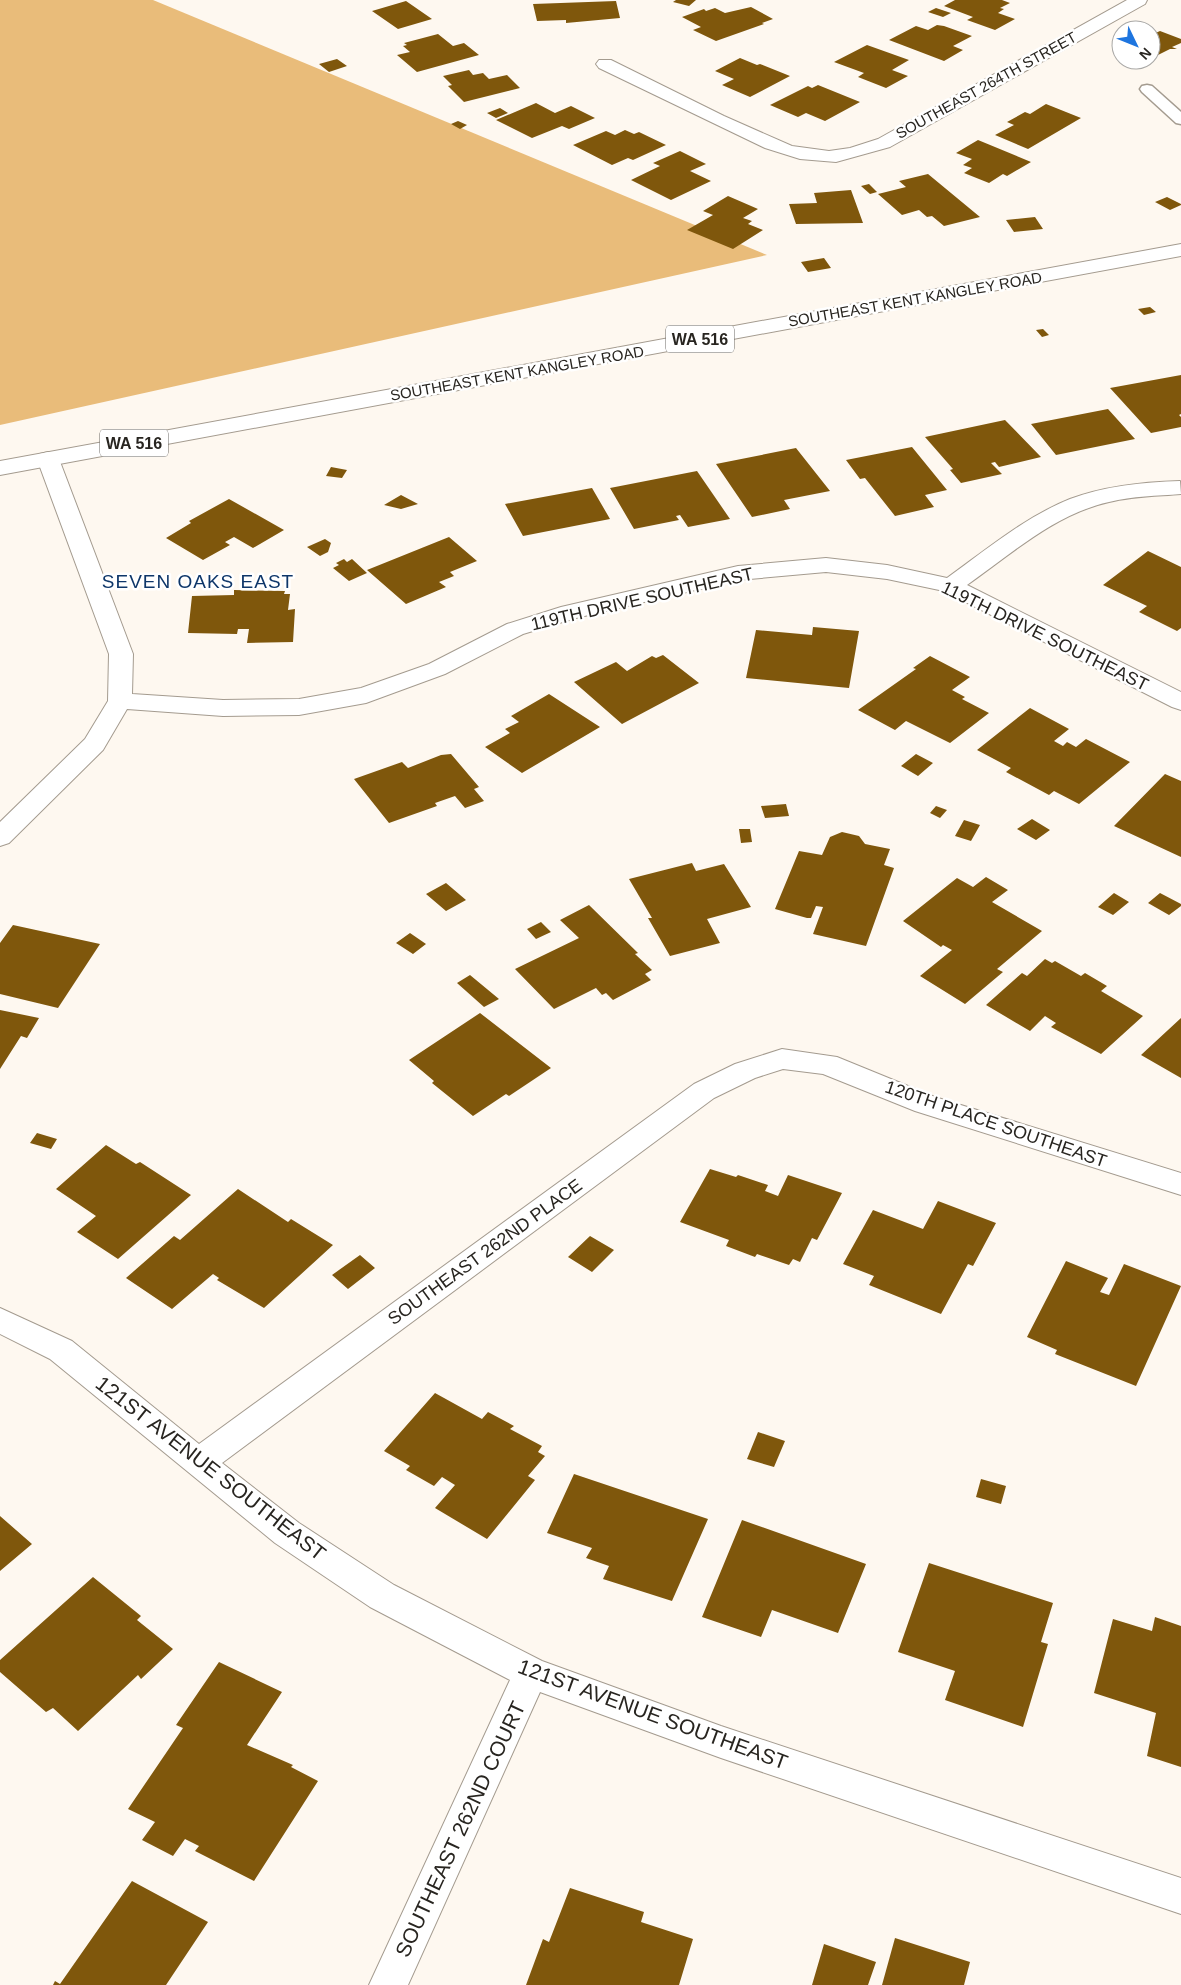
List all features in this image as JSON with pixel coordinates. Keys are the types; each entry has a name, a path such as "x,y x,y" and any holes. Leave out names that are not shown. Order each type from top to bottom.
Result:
{"street":[{"name":"SOUTHEAST 264TH STREET","path":"606,64 651,88 774,146 800,153 829,156 855,154 884,143 1139,0"},
{"name":"SOUTHEAST KENT KANGLEY ROAD","path":"0,468 1181,250"},
{"path":"0,837 94,744 120,701 121,654 48,459"},
{"path":"950,586 1020,536 1066,510 1105,496 1157,488 1181,490"},
{"name":"119TH DRIVE SOUTHEAST","path":"120,701 223,708 270,707 299,706 366,695 437,669 515,629 569,612 738,573 826,565 887,572 950,586 1181,702"},
{"name":"120TH PLACE SOUTHEAST","path":"782,1059 827,1064 925,1104 1181,1184"},
{"name":"SOUTHEAST 262ND PLACE","path":"198,1464 704,1091 745,1071 782,1059"},
{"name":"121ST AVENUE SOUTHEAST","path":"0,1320 61,1350 198,1464 287,1533 382,1596 531,1673 721,1742 1181,1896"},
{"name":"SOUTHEAST 262ND COURT","path":"388,1985 531,1673"}],"lane":[{"path":"1147,89 1181,120"}],"shaded area":[{"path":"0,0 153,0 767,255 0,425"}],"building":[{"path":"676,0 696,0 689,6 673,2"},
{"path":"955,0 1002,0 1010,3 1000,8 1004,9 998,13 1015,19 995,30 967,20 973,17 944,6"},
{"path":"406,1 432,19 398,29 372,11"},
{"path":"616,1 620,18 566,23 566,20 537,21 533,4"},
{"path":"751,7 773,19 716,41 693,30 701,27 682,17 704,9 706,11 715,8 725,13"},
{"path":"936,8 951,13 943,17 928,12"},
{"path":"937,25 972,36 953,46 963,50 944,61 889,40 916,26 928,30"},
{"path":"1161,31 1181,39 1181,43 1172,47 1177,49 1170,49 1161,54"},
{"path":"438,34 453,46 464,43 479,55 417,72 397,55 410,52 403,46 407,45 404,43"},
{"path":"867,45 909,60 892,70 908,76 886,88 858,77 864,73 834,62"},
{"path":"740,58 790,76 750,97 722,85 734,79 715,71"},
{"path":"337,59 347,66 329,72 319,64"},
{"path":"469,70 473,75 483,73 489,79 507,75 520,88 464,102 448,86 452,85 443,76"},
{"path":"818,85 860,102 825,121 806,113 798,117 770,105 808,86 812,88"},
{"path":"536,103 555,113 571,106 595,118 569,129 562,126 532,138 496,120"},
{"path":"1046,104 1081,118 1028,149 995,135 1014,125 1007,122 1025,112 1030,114"},
{"path":"500,108 508,113 496,118 487,113"},
{"path":"458,121 467,125 460,129 451,124"},
{"path":"625,130 634,134 639,132 666,145 633,160 628,158 612,165 573,145 606,131 615,135"},
{"path":"978,140 1031,162 1007,176 1003,174 989,183 964,173 972,168 963,165 972,159 956,153"},
{"path":"680,151 706,164 690,171 711,181 671,200 631,180 660,166 653,163"},
{"path":"928,174 980,217 944,226 932,216 927,217 919,210 902,215 878,194 906,187 899,181"},
{"path":"869,184 877,192 870,194 861,186"},
{"path":"851,190 863,223 796,224 789,204 817,203 814,193"},
{"path":"728,196 758,209 743,218 752,221 748,224 763,230 733,249 687,230 713,215 703,211"},
{"path":"1167,197 1181,205 1170,210 1155,202"},
{"path":"1035,217 1043,229 1014,232 1006,220"},
{"path":"824,258 831,268 808,272 801,262"},
{"path":"1150,307 1156,312 1144,315 1138,309"},
{"path":"1043,329 1049,335 1042,337 1036,330"},
{"path":"1181,375 1181,414 1179,415 1181,417 1181,427 1151,433 1110,388"},
{"path":"1108,409 1135,439 1056,455 1031,424"},
{"path":"1005,420 1041,457 999,467 995,462 991,463 1002,474 961,483 950,470 953,469 925,437"},
{"path":"912,447 947,490 925,495 934,507 895,516 865,478 860,479 846,460"},
{"path":"796,448 830,491 784,500 790,509 752,517 716,464"},
{"path":"331,467 347,470 342,478 326,476"},
{"path":"697,471 730,519 688,527 680,515 676,516 679,520 634,529 610,488"},
{"path":"592,488 610,519 523,536 505,504"},
{"path":"401,495 418,504 401,509 384,505"},
{"path":"229,499 284,530 253,548 234,537 225,542 230,545 203,560 166,538 191,523 189,521"},
{"path":"449,537 477,561 450,572 454,576 439,582 446,587 406,604 367,570"},
{"path":"325,539 331,543 328,552 320,556 307,547"},
{"path":"1148,551 1181,567 1181,628 1177,631 1139,612 1147,606 1103,585"},
{"path":"344,559 347,562 352,559 367,573 349,581 333,568 339,565 336,563"},
{"path":"234,590 285,591 284,594 290,594 288,610 295,609 293,642 247,643 249,629 238,629 237,634 188,633 192,596 234,595"},
{"path":"813,627 859,631 849,688 746,678 756,630 812,635"},
{"path":"663,655 699,683 622,724 574,682 616,662 627,671 652,656 656,658"},
{"path":"930,656 970,677 952,690 965,697 962,699 989,713 950,743 906,721 895,730 858,710 916,669 913,668"},
{"path":"549,694 600,727 522,773 485,747 510,733 505,729 519,722 511,716"},
{"path":"1030,708 1069,729 1054,741 1063,746 1067,742 1076,747 1086,739 1130,762 1079,804 1054,791 1049,795 1006,772 1011,768 977,750"},
{"path":"451,754 479,787 474,789 484,801 465,808 455,796 435,803 437,806 389,823 354,779 402,762 408,768 441,755"},
{"path":"916,754 933,763 918,776 901,766"},
{"path":"1165,774 1181,781 1181,857 1114,826"},
{"path":"786,804 789,816 765,818 761,806"},
{"path":"936,806 947,810 940,818 930,813"},
{"path":"1032,819 1050,830 1036,840 1017,829"},
{"path":"964,820 980,825 971,841 955,836"},
{"path":"739,829 750,829 752,842 741,843"},
{"path":"842,832 859,836 865,844 890,849 884,865 894,868 866,946 813,934 823,907 816,906 811,918 775,909 799,851 822,855 830,837"},
{"path":"692,863 696,871 724,864 751,907 707,919 720,943 670,956 648,918 652,918 629,879"},
{"path":"986,877 1008,890 992,902 1042,931 997,969 1003,972 965,1004 920,976 952,950 943,945 941,947 903,921 957,878 973,887"},
{"path":"446,883 466,900 446,911 426,894"},
{"path":"1114,893 1129,902 1113,915 1098,907"},
{"path":"1160,893 1181,904 1181,906 1169,915 1148,903"},
{"path":"589,905 638,953 635,954 652,970 645,974 651,980 613,1000 606,993 602,995 596,988 554,1009 515,969 579,938 560,920"},
{"path":"541,922 551,932 536,939 527,929"},
{"path":"13,925 100,944 58,1008 0,994 0,943"},
{"path":"410,933 426,944 413,954 396,943"},
{"path":"1045,959 1052,963 1055,961 1081,976 1085,973 1107,986 1101,991 1143,1016 1101,1054 1051,1027 1056,1023 1045,1016 1030,1031 986,1005 1022,973 1027,976"},
{"path":"470,975 499,999 484,1007 457,983"},
{"path":"0,1010 39,1018 27,1038 21,1036 0,1069"},
{"path":"480,1013 551,1068 509,1096 506,1094 473,1116 432,1083 434,1081 409,1060"},
{"path":"1181,1018 1181,1078 1141,1055"},
{"path":"37,1133 57,1139 51,1149 30,1143"},
{"path":"106,1145 136,1164 140,1162 191,1195 118,1259 77,1232 96,1216 56,1189"},
{"path":"710,1169 736,1177 738,1175 768,1185 765,1191 778,1196 788,1175 842,1193 817,1240 812,1238 800,1262 793,1259 789,1265 757,1254 755,1257 726,1246 729,1240 680,1222"},
{"path":"238,1189 288,1222 291,1219 333,1245 264,1308 217,1280 219,1278 213,1274 172,1309 126,1278 174,1236 180,1240"},
{"path":"938,1201 996,1223 973,1266 968,1264 941,1314 869,1285 874,1276 843,1264 873,1210 923,1229"},
{"path":"590,1236 614,1250 592,1272 568,1257"},
{"path":"360,1255 375,1268 348,1289 332,1275"},
{"path":"1066,1261 1108,1278 1100,1292 1109,1295 1124,1264 1181,1286 1136,1386 1055,1354 1057,1350 1027,1337"},
{"path":"435,1393 482,1419 488,1412 514,1426 510,1429 542,1446 538,1452 545,1456 528,1476 535,1480 487,1539 435,1508 455,1485 442,1477 434,1486 406,1470 410,1466 384,1451"},
{"path":"758,1432 785,1441 774,1467 747,1459"},
{"path":"574,1474 708,1519 672,1601 603,1579 609,1566 586,1558 592,1548 547,1533"},
{"path":"981,1479 1006,1486 1001,1504 976,1497"},
{"path":"0,1516 32,1544 0,1571"},
{"path":"742,1520 866,1564 838,1633 772,1610 761,1637 702,1617"},
{"path":"929,1563 1053,1603 1041,1642 1048,1644 1023,1727 945,1700 955,1671 898,1652"},
{"path":"93,1577 141,1616 137,1620 173,1649 141,1679 138,1675 78,1731 53,1708 46,1712 0,1672 0,1660"},
{"path":"1155,1617 1181,1626 1181,1767 1147,1756 1156,1713 1094,1693 1113,1619 1152,1631"},
{"path":"219,1662 282,1692 247,1745 293,1765 291,1767 318,1781 254,1881 195,1851 199,1846 185,1839 173,1856 142,1840 155,1822 128,1809 183,1728 176,1725"},
{"path":"132,1881 208,1922 166,1985 53,1985 55,1981 60,1984"},
{"path":"570,1888 644,1912 641,1922 693,1939 679,1985 526,1985 543,1939 549,1942"},
{"path":"895,1938 970,1962 964,1985 882,1985"},
{"path":"824,1944 876,1962 868,1985 812,1985"}],"district":[{"name":"SEVEN OAKS EAST","path":"198,581"}]}
